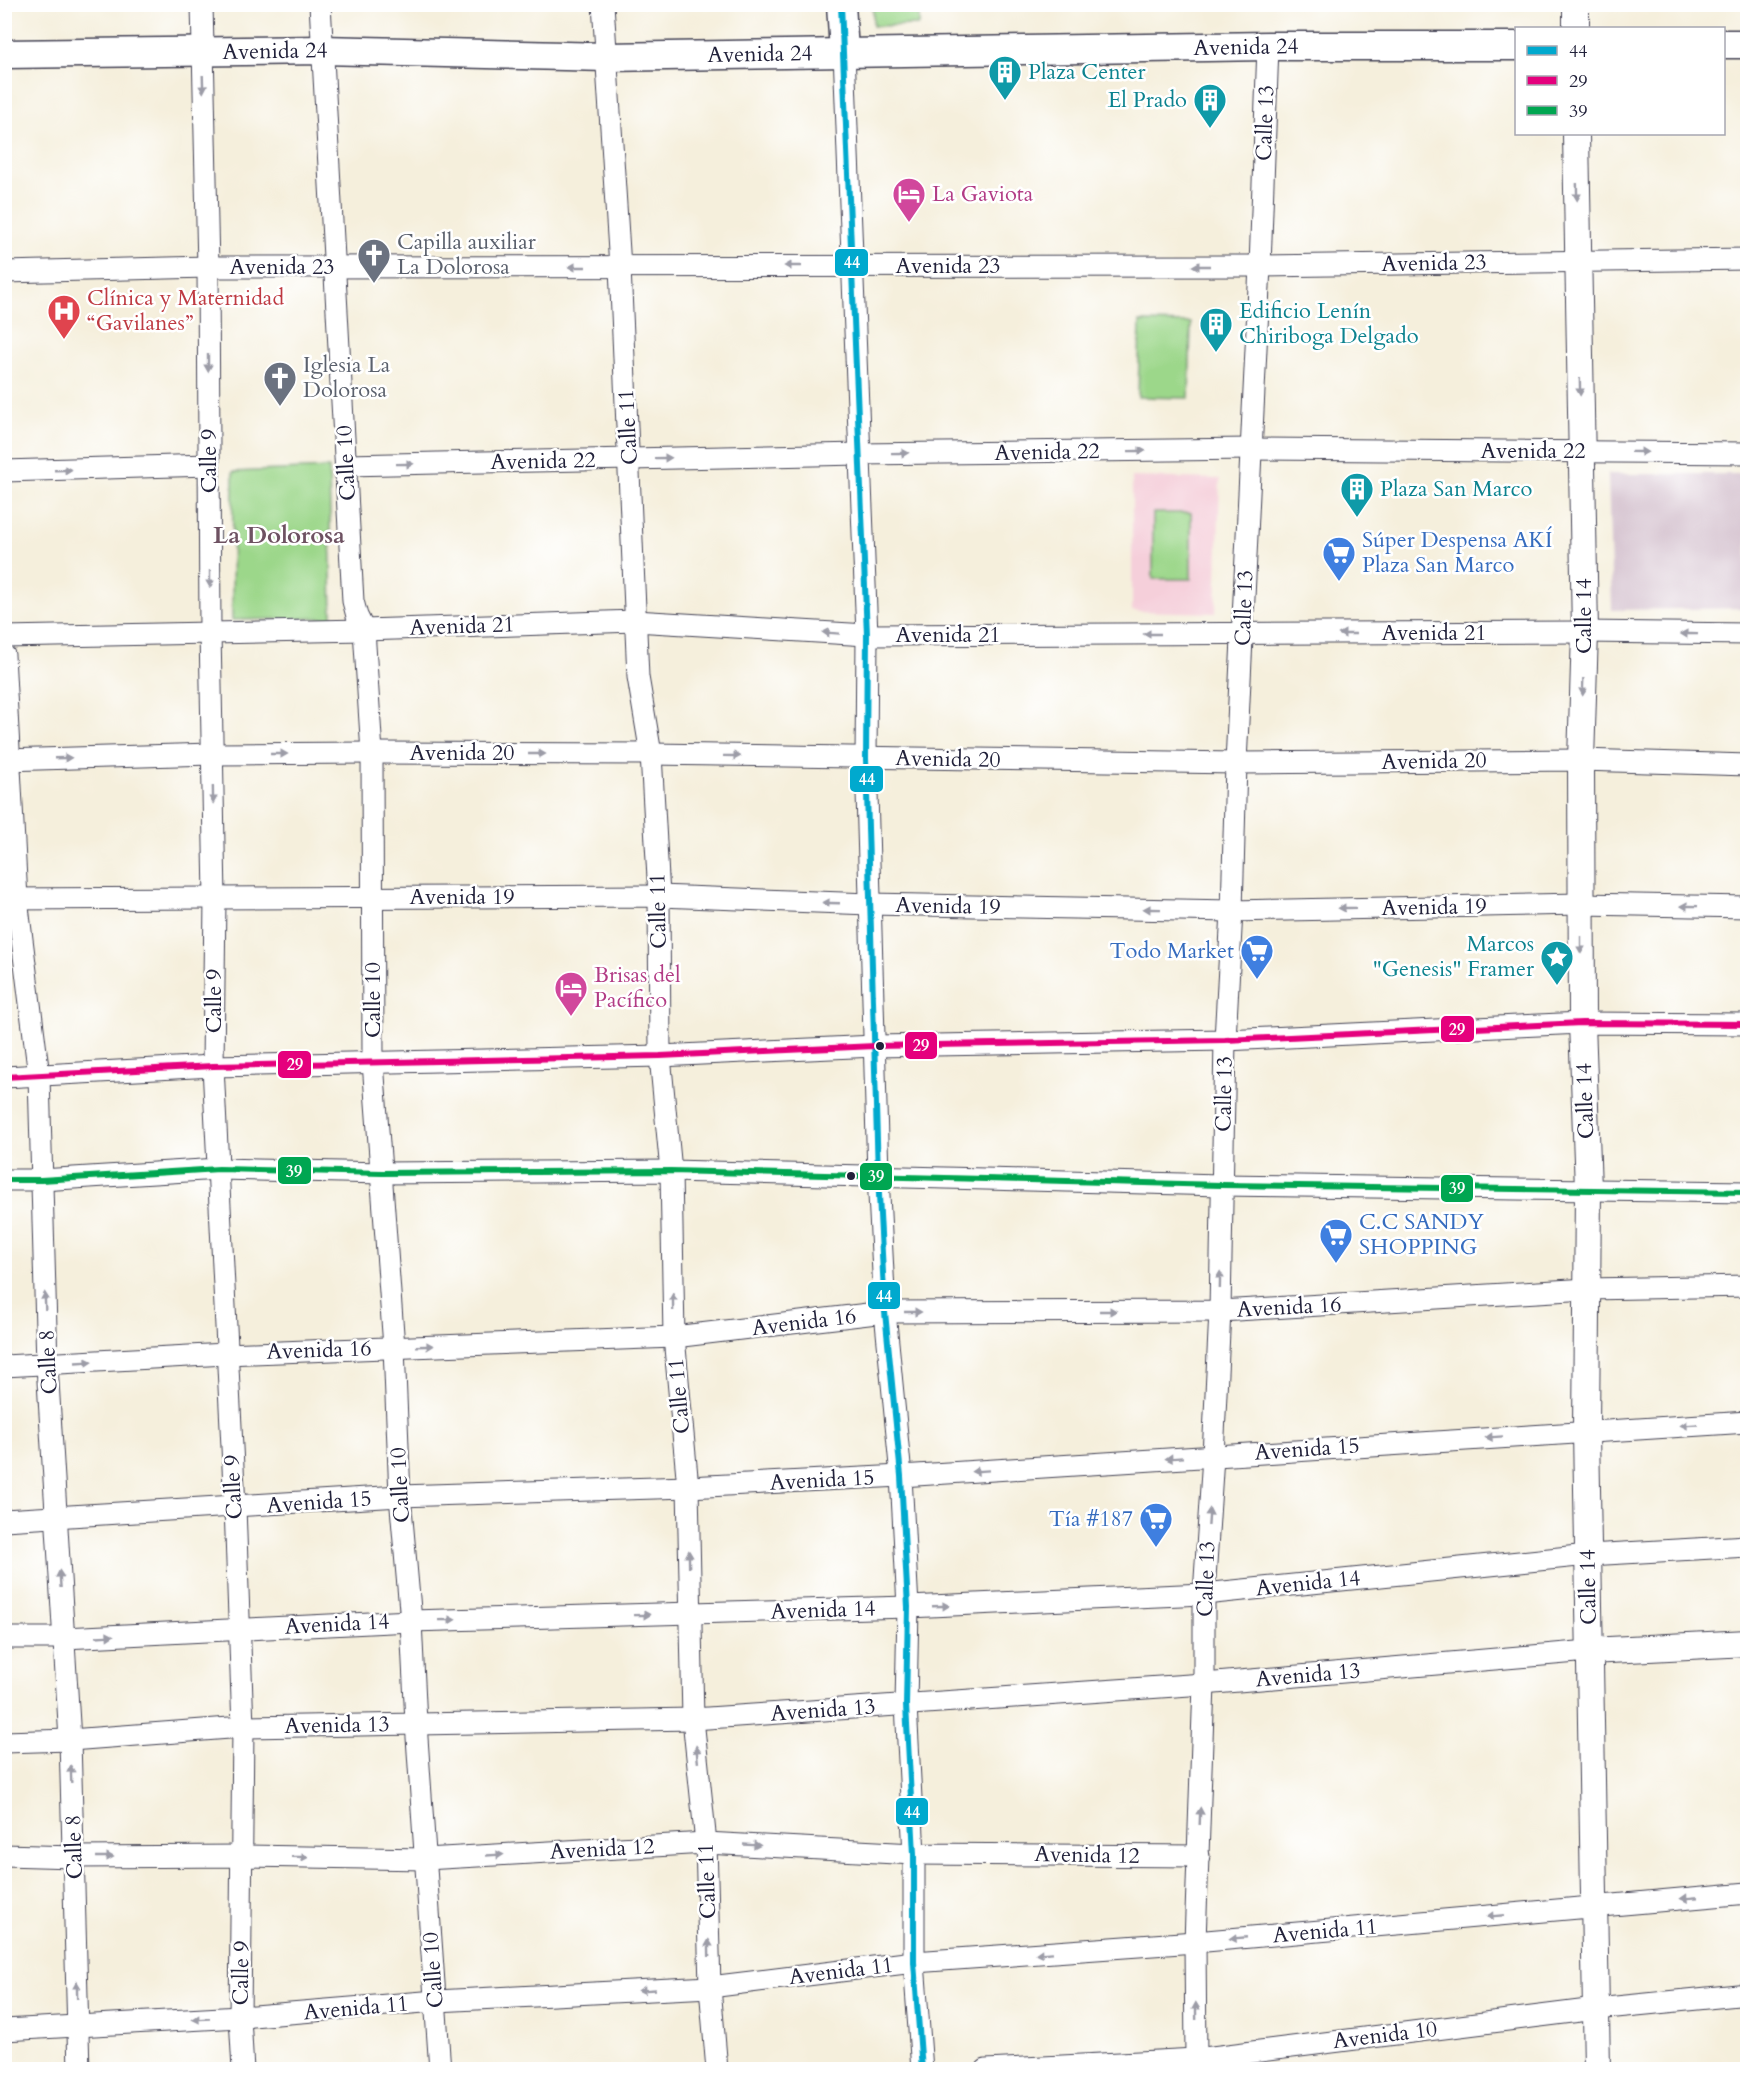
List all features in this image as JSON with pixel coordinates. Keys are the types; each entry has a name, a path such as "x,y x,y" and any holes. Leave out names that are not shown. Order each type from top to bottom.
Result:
{"main road":[{"path":"841,4 844,52"},
{"path":"1725,44 1748,44"},
{"name":"Avenida 24","path":"4,54 322,50 607,57 1268,46 1515,46"}],"street":[{"name":"Calle 9","path":"202,4 215,898 213,1065 235,1507 243,1727 240,2017 243,2070"},
{"name":"Calle 10","path":"320,4 353,601 364,630 372,753 373,1062 394,1347 400,1496 411,1621 440,2070"},
{"name":"Calle 11","path":"603,4 620,267 638,677 651,754 659,896 660,1056 671,1171 674,1337 688,1487 693,1719 706,1843 710,1987 717,2070"},
{"path":"1576,4 1576,27"},
{"name":"Calle 13","path":"1195,2064 1195,1942 1204,1684 1204,1594 1220,1311 1225,1040 1268,46"},
{"path":"844,52 867,635 866,758 878,1175 885,1312 901,1476 908,1607 906,1705 914,1854 914,1962 922,2070"},
{"name":"Calle 14","path":"1576,135 1585,632 1581,760 1581,904 1582,1023 1588,1189 1586,1431 1597,2070"},
{"name":"Avenida 23","path":"4,272 207,267 1260,266 1748,260"},
{"name":"Avenida 22","path":"347,465 860,454 1250,450 1748,453"},
{"path":"4,471 209,465"},
{"name":"Avenida 21","path":"4,637 364,630 635,621 867,635 1585,632 1748,634"},
{"name":"Calle 8","path":"4,655 11,899 39,1076 47,1365 70,1740 79,2070"},
{"name":"Avenida 20","path":"7,760 212,754 372,753 651,754 1236,763 1581,760 1748,765"},
{"name":"Avenida 19","path":"11,899 659,896 870,904 1232,910 1581,904 1748,907"},
{"path":"4,1077 213,1065 660,1056 875,1046 1225,1040 1582,1023 1748,1024"},
{"path":"4,1180 41,1180 219,1169 382,1173 671,1171 1221,1185 1748,1192"},
{"name":"Avenida 16","path":"4,1366 226,1354 674,1337 885,1312 1220,1311 1588,1289 1748,1286"},
{"name":"Avenida 15","path":"4,1520 400,1496 688,1487 901,1476 1748,1422"},
{"name":"Avenida 14","path":"4,1638 64,1638 411,1621 908,1607 1204,1594 1588,1555 1748,1546"},
{"name":"Avenida 13","path":"4,1742 70,1740 243,1727 693,1719 1204,1684 1589,1651 1748,1643"},
{"name":"Avenida 12","path":"4,1855 425,1859 706,1843 914,1854 1199,1856"},
{"name":"Avenida 11","path":"4,2030 240,2017 436,2001 710,1987 914,1962 1195,1942 1748,1893"},
{"name":"Avenida 10","path":"986,2070 1195,2064 1596,2009 1748,1994"}],"shaded area":[{"path":"1608,474 1747,474 1747,608 1612,610"},
{"path":"1132,477 1220,479 1216,613 1132,611"}],"green space":[{"path":"873,5 919,5 919,25 873,26"},
{"path":"1140,322 1191,323 1189,398 1138,397"},
{"path":"329,468 332,618 232,620 233,472"},
{"path":"1153,513 1191,513 1191,579 1153,579"}],"transit line":[{"name":"44","path":"841,4 867,635 866,758 878,1175 885,1312 901,1476 908,1607 906,1705 914,1854 914,1962 922,2070"},
{"name":"29","path":"4,1077 213,1066 660,1056 875,1046 1225,1040 1582,1023 1748,1024"},
{"name":"39","path":"4,1180 41,1180 219,1169 382,1173 671,1171 1221,1185 1748,1192"}],"place":[{"name":"Plaza Center","path":"1005,101"},
{"name":"El Prado","path":"1210,129"},
{"name":"La Gaviota","path":"909,223"},
{"name":"Capilla auxiliar La Dolorosa","path":"374,284"},
{"name":"Clínica y Maternidad “Gavilanes”","path":"64,340"},
{"name":"Edificio Lenín Chiriboga Delgado","path":"1216,353"},
{"name":"Iglesia La Dolorosa","path":"280,407"},
{"name":"Plaza San Marco","path":"1357,518"},
{"name":"Súper Despensa AKÍ Plaza San Marco","path":"1339,582"},
{"name":"Todo Market","path":"1257,980"},
{"name":"Marcos \"Genesis\" Framer","path":"1557,986"},
{"name":"Brisas del Pacífico","path":"571,1017"},
{"name":"C.C SANDY SHOPPING","path":"1336,1264"},
{"name":"Tía #187","path":"1156,1548"}],"district":[{"name":"La Dolorosa","path":"279,535"}]}
